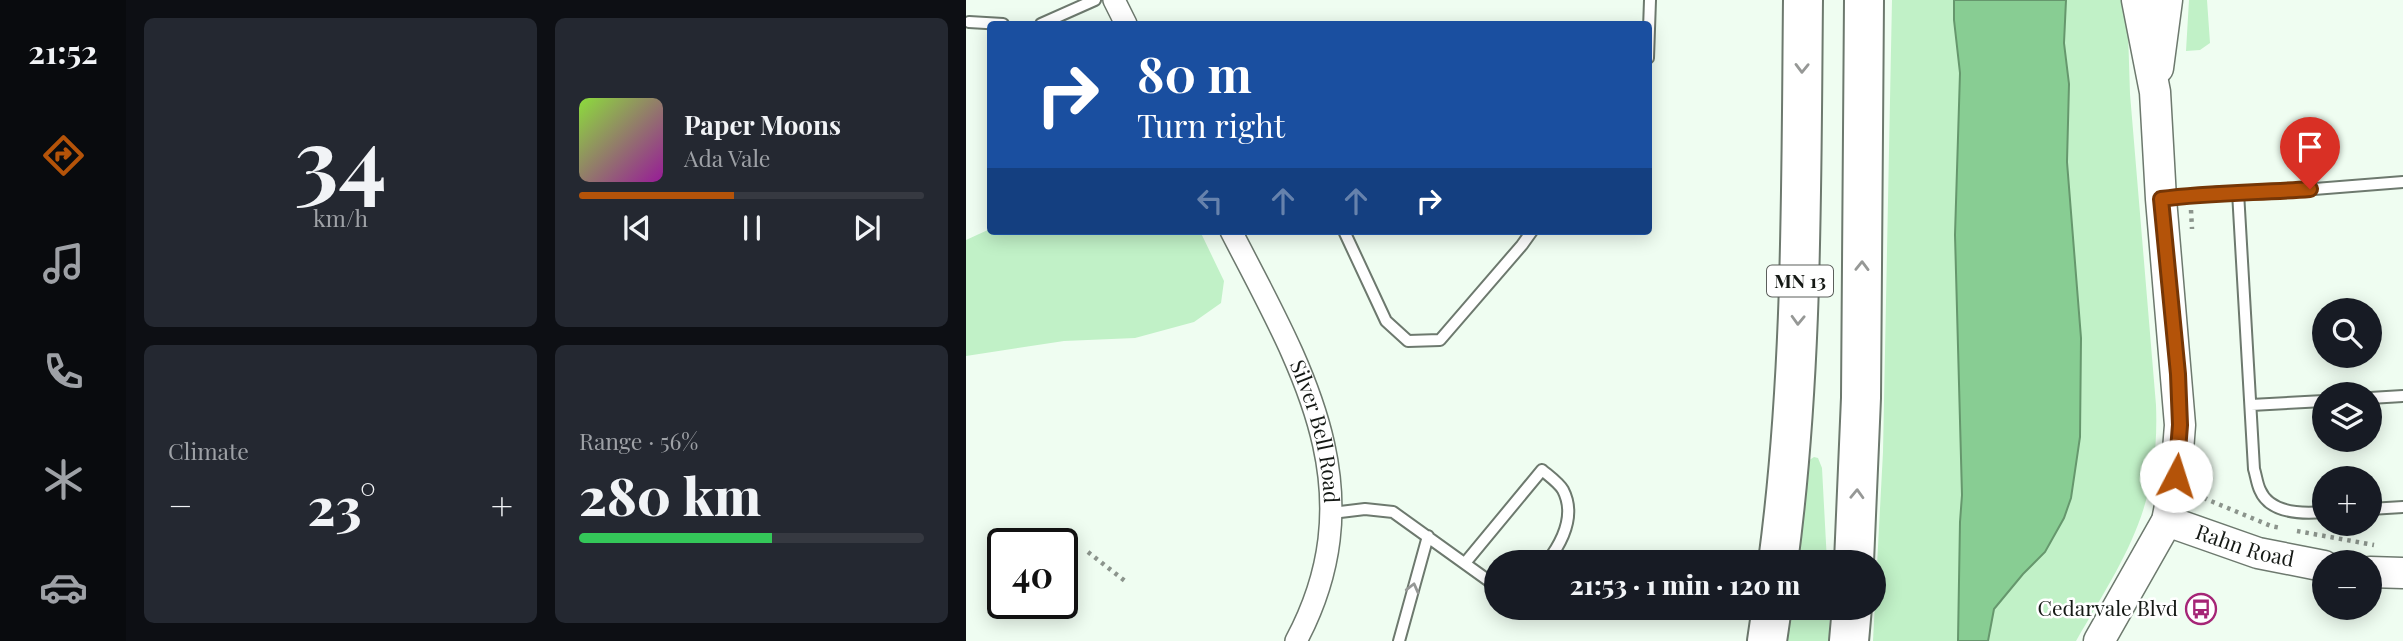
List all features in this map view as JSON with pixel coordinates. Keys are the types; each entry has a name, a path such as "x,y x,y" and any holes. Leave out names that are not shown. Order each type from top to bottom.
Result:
{"highway":[{"name":"MN 13","path":"1779,550 1790,455 1798,337 1803,0"},
{"name":"MN 13","path":"1855,550 1861,398 1864,0"},
{"path":"1767,641 1770,620"},
{"path":"1849,641 1851,620"}],"street":[{"path":"1114,0 1124,21"},
{"path":"2099,641 2167,521 2176,476 2180,425 2175,197 2137,0"},
{"path":"2155,92 2167,0"},
{"name":"Silver Bell Road","path":"1233,235 1314,403 1328,458 1332,513 1327,553 1318,591 1296,641"},
{"name":"Rahn Road","path":"2167,521 2258,552 2312,563"},
{"path":"2382,563 2403,573"}],"lane":[{"path":"1048,21 1095,0"},
{"path":"1649,21 1650,0"},
{"path":"969,22 987,23"},
{"path":"2175,197 2403,183"},
{"path":"2238,192 2254,469 2260,491 2272,505 2312,513"},
{"path":"1346,235 1386,321 1408,341 1440,340 1529,235"},
{"path":"2382,397 2403,396"},
{"path":"2251,405 2312,402"},
{"path":"1465,563 1542,470 1562,488 1570,515 1556,550"},
{"path":"2382,508 2403,507"},
{"path":"1332,513 1365,509 1394,512 1484,577"},
{"path":"1399,641 1428,536"}],"path":[{"path":"2175,197 2193,242"},
{"path":"2200,487 2206,499 2282,528"},
{"path":"2294,530 2348,550"},
{"path":"1088,552 1125,582"}],"shaded area":[{"path":"1892,0 2127,0 2130,94 2156,405 2156,442 2152,474 2136,530 2110,583 2076,641 1873,641 1874,620 1886,620 1886,550 1878,550 1883,452"},
{"path":"1954,0 2066,0 2064,43 2069,84 2067,162 2081,338 2080,437 2071,498 2064,518 2045,552 1994,609 1988,641 1958,641 1962,495 1955,235 1960,73"},
{"path":"2189,0 2207,0 2210,43 2200,50 2186,51"},
{"path":"987,230 987,235 1202,235 1224,281 1221,303 1194,322 1135,338 1064,341 966,356 966,240"},
{"path":"1814,457 1818,458 1822,468 1826,550 1797,550 1808,461"},
{"path":"1787,620 1830,620 1829,641 1785,641"}],"place":[{"name":"Cedarvale Blvd","path":"2201,609"}],"route":[{"path":"2176,476 2180,425 2178,374 2161,199 2222,192 2263,193 2310,189"}]}
